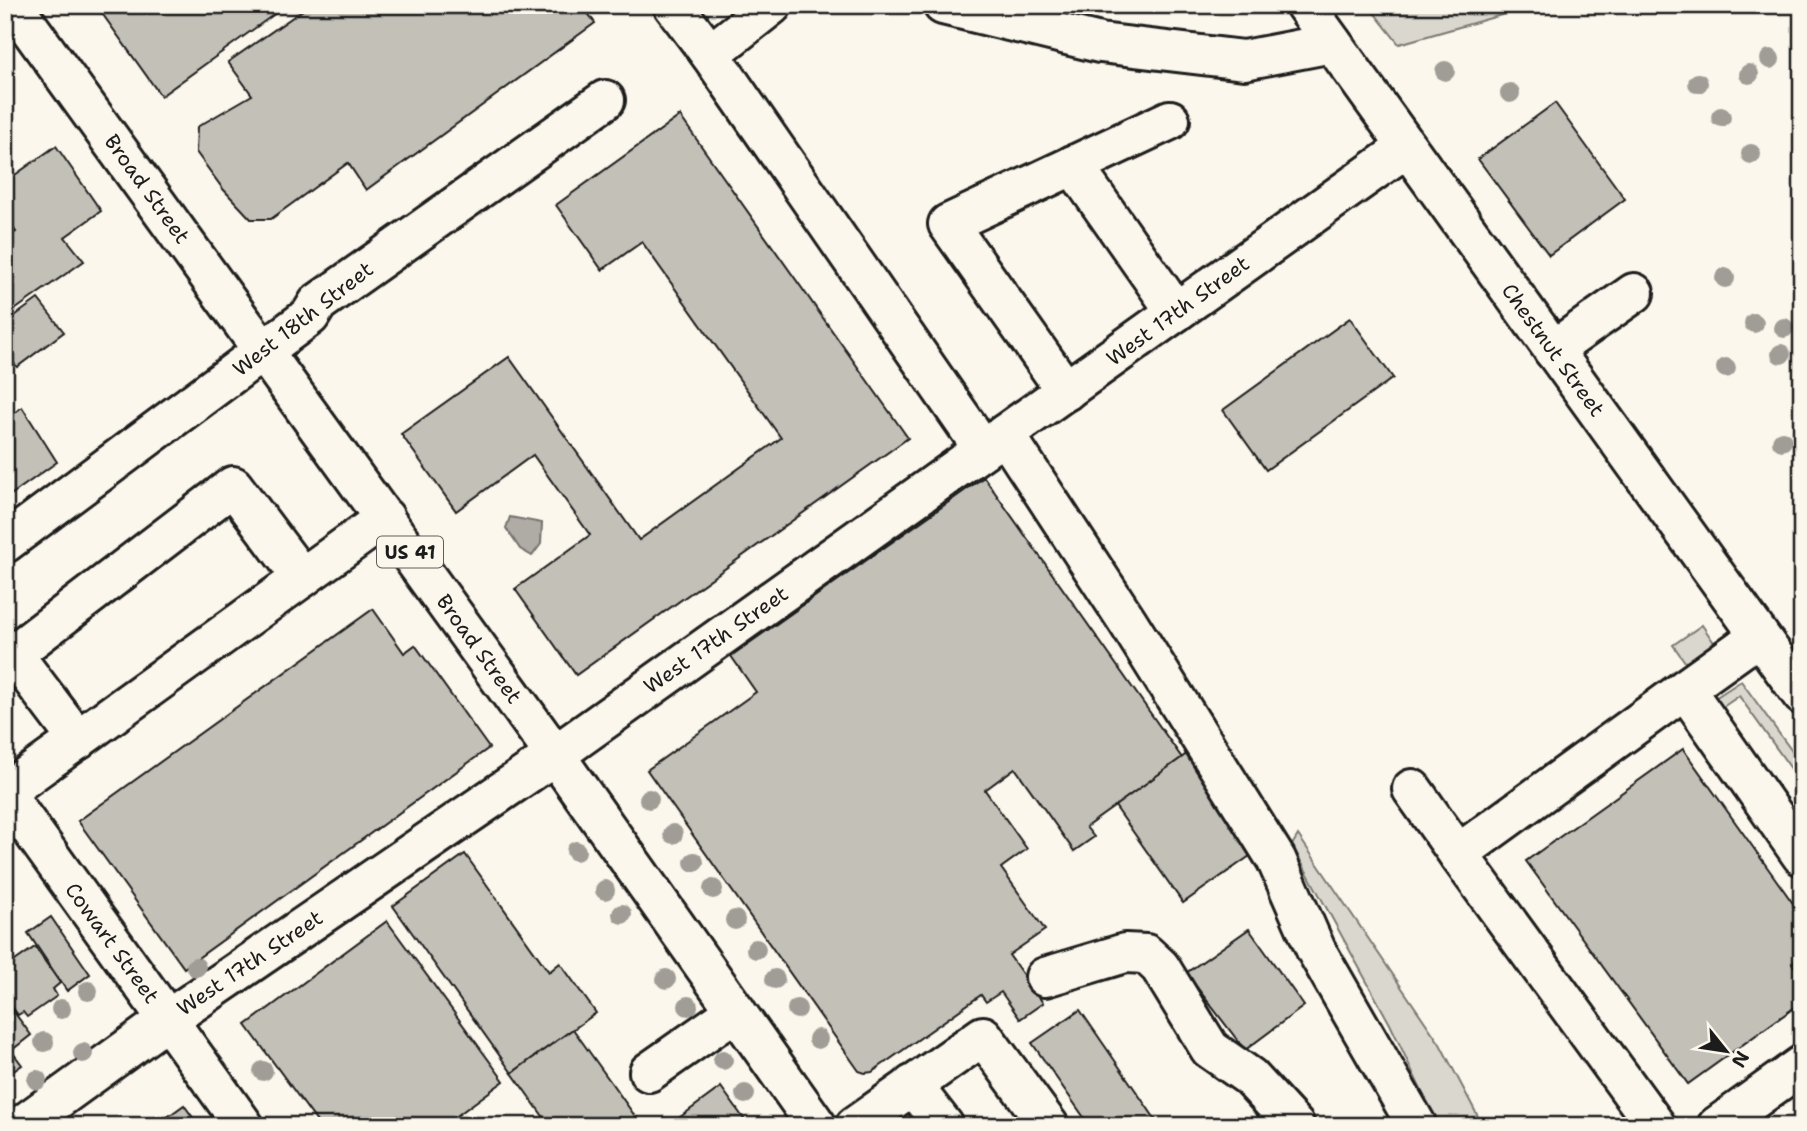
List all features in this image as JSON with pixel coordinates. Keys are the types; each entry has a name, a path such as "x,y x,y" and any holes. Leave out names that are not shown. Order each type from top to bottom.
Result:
{"street":[{"name":"Broad Street","path":"13,5 555,755 817,1126"},
{"path":"673,5 1128,622 1276,859 1316,950 1417,1126"},
{"path":"710,54 772,5"},
{"path":"943,5 1100,43 1244,60 1332,43"},
{"name":"Chestnut Street","path":"1305,5 1802,695"},
{"name":"West 18th Street","path":"5,543 310,316 318,303 605,100"},
{"path":"1066,391 948,223 1170,120"},
{"name":"West 17th Street","path":"21,1126 167,1020 555,755 1407,147"},
{"path":"1073,165 1175,312"},
{"path":"1553,350 1634,293"},
{"path":"78,740 13,654 233,486 302,578"},
{"path":"5,793 385,518"},
{"path":"1458,854 1759,636"},
{"path":"1685,689 1802,856"},
{"path":"1412,789 1657,1126"},
{"name":"Cowart Street","path":"5,793 244,1126"},
{"path":"1045,977 1125,953 1146,954 1160,967 1210,1049 1251,1077 1295,1126"},
{"path":"649,1072 736,1011"},
{"path":"855,1126 983,1036 1049,1126"},
{"path":"1717,1126 1802,1065"},
{"path":"912,1085 944,1126"}],"shaded area":[{"path":"1368,5 1524,5 1505,14 1399,44"},
{"path":"510,517 542,523 541,544 532,556 520,549 506,528"},
{"path":"1702,625 1719,650 1688,666 1673,645"},
{"path":"1741,681 1802,765 1802,784 1739,696 1720,709 1712,700"},
{"path":"1298,835 1440,1044 1483,1126 1438,1126 1390,1024 1292,845"}],"building":[{"path":"96,5 287,5 161,96"},
{"path":"310,5 582,5 595,23 366,190 348,163 271,219 251,219 223,189 196,152 197,127 252,95 228,62"},
{"path":"1555,103 1625,199 1549,255 1478,159"},
{"path":"680,116 908,438 576,675 515,589 590,535 533,455 456,511 401,434 509,357 639,540 781,438 642,242 602,270 556,205"},
{"path":"56,146 101,211 65,237 84,261 9,314 5,309 5,239 16,232 5,217 5,182"},
{"path":"38,299 64,332 17,367 5,352 5,323"},
{"path":"1350,318 1393,378 1266,470 1223,410"},
{"path":"22,407 57,462 5,499 5,420"},
{"path":"984,477 1182,758 1086,827 1094,837 1074,851 1015,768 985,790 1027,849 1001,868 1045,930 1009,955 1043,1003 1020,1019 1001,992 986,1002 981,995 872,1072 865,1073 859,1071 647,770 756,692 731,656"},
{"path":"373,609 404,653 415,645 489,748 184,968 78,821"},
{"path":"1683,749 1802,916 1802,955 1792,963 1802,979 1802,1002 1688,1084 1526,861"},
{"path":"1188,753 1257,851 1183,903 1115,806"},
{"path":"465,854 549,972 560,963 596,1013 512,1073 393,906"},
{"path":"51,917 90,974 67,991 28,933"},
{"path":"387,921 504,1081 443,1126 320,1126 246,1025"},
{"path":"1249,929 1304,1006 1245,1050 1186,973"},
{"path":"35,947 60,983 53,989 57,996 27,1017 23,1012 18,1015 5,997 5,968"},
{"path":"5,1000 31,1035 12,1050 5,1041"},
{"path":"1080,1010 1160,1126 1090,1126 1032,1043"},
{"path":"573,1029 642,1126 550,1126 512,1073"},
{"path":"5,1042 22,1065 5,1077"},
{"path":"721,1087 749,1126 668,1126"},
{"path":"184,1105 199,1126 155,1126"}]}
